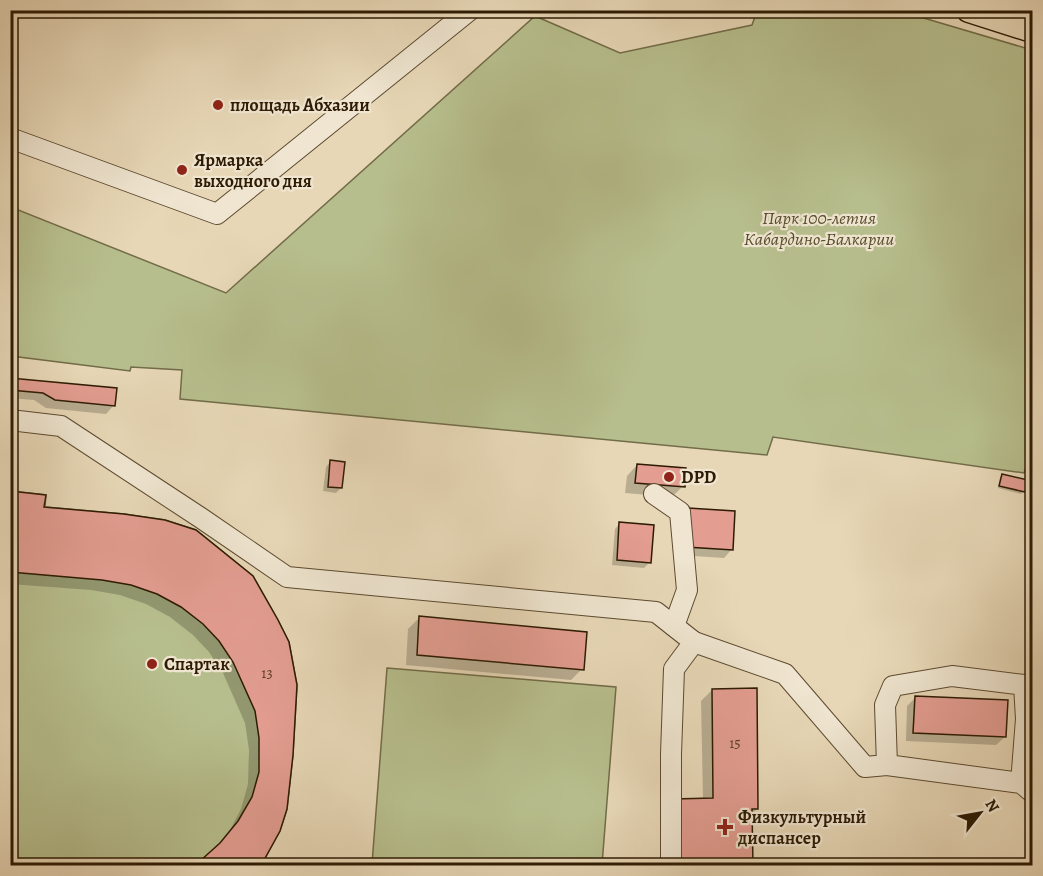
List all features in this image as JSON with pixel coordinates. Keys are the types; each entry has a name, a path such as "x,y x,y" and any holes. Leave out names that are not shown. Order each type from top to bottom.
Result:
{"main road":[{"path":"969,10 1032,30"}],"lane":[{"path":"10,138 217,214 470,10"},
{"path":"10,420 61,426 287,577 656,612 694,642 785,674 865,767 887,765 1027,787 1024,685 952,676 893,686 885,705 887,765"},
{"path":"654,494 680,512 687,590 674,626"},
{"path":"671,866 674,669 694,642"}],"green space":[{"name":"Парк 100-летия Кабардино-Балкарии","path":"757,11 900,11 1032,50 1032,448 1024,473 773,437 767,455 180,399 182,370 131,367 130,371 11,356 11,207 226,293 535,16 620,53 752,25"},
{"name":"Спартак","path":"11,491 46,495 45,507 165,520 196,530 253,576 289,642 297,685 287,809 280,831 264,860 258,865 11,866"},
{"path":"387,668 616,687 602,865 394,866 372,864"}],"building":[{"path":"10,378 117,388 115,406 55,400 43,393 10,390"},
{"path":"330,460 345,462 342,488 328,487"},
{"path":"637,464 686,468 685,487 635,483"},
{"path":"1002,474 1028,480 1025,492 999,486"},
{"path":"10,491 46,495 44,507 165,520 196,530 253,576 289,642 297,685 287,809 280,831 264,860 258,866 193,866 220,843 238,821 252,797 259,772 259,738 255,711 233,662 219,641 203,624 181,607 157,594 131,585 102,580 10,572"},
{"path":"688,508 735,511 733,550 686,547"},
{"path":"619,522 654,525 651,563 617,560"},
{"path":"419,616 587,632 584,670 417,655"},
{"path":"757,688 758,809 752,809 753,866 675,866 674,799 713,798 712,689"},
{"path":"915,696 1008,700 1006,737 913,733"}],"place":[{"name":"площадь Абхазии","path":"218,105"},
{"name":"Ярмарка выходного дня","path":"182,170"},
{"name":"DPD","path":"669,477"},
{"name":"Спартак","path":"152,664"},
{"name":"Физкультурный диспансер","path":"725,827"}]}
